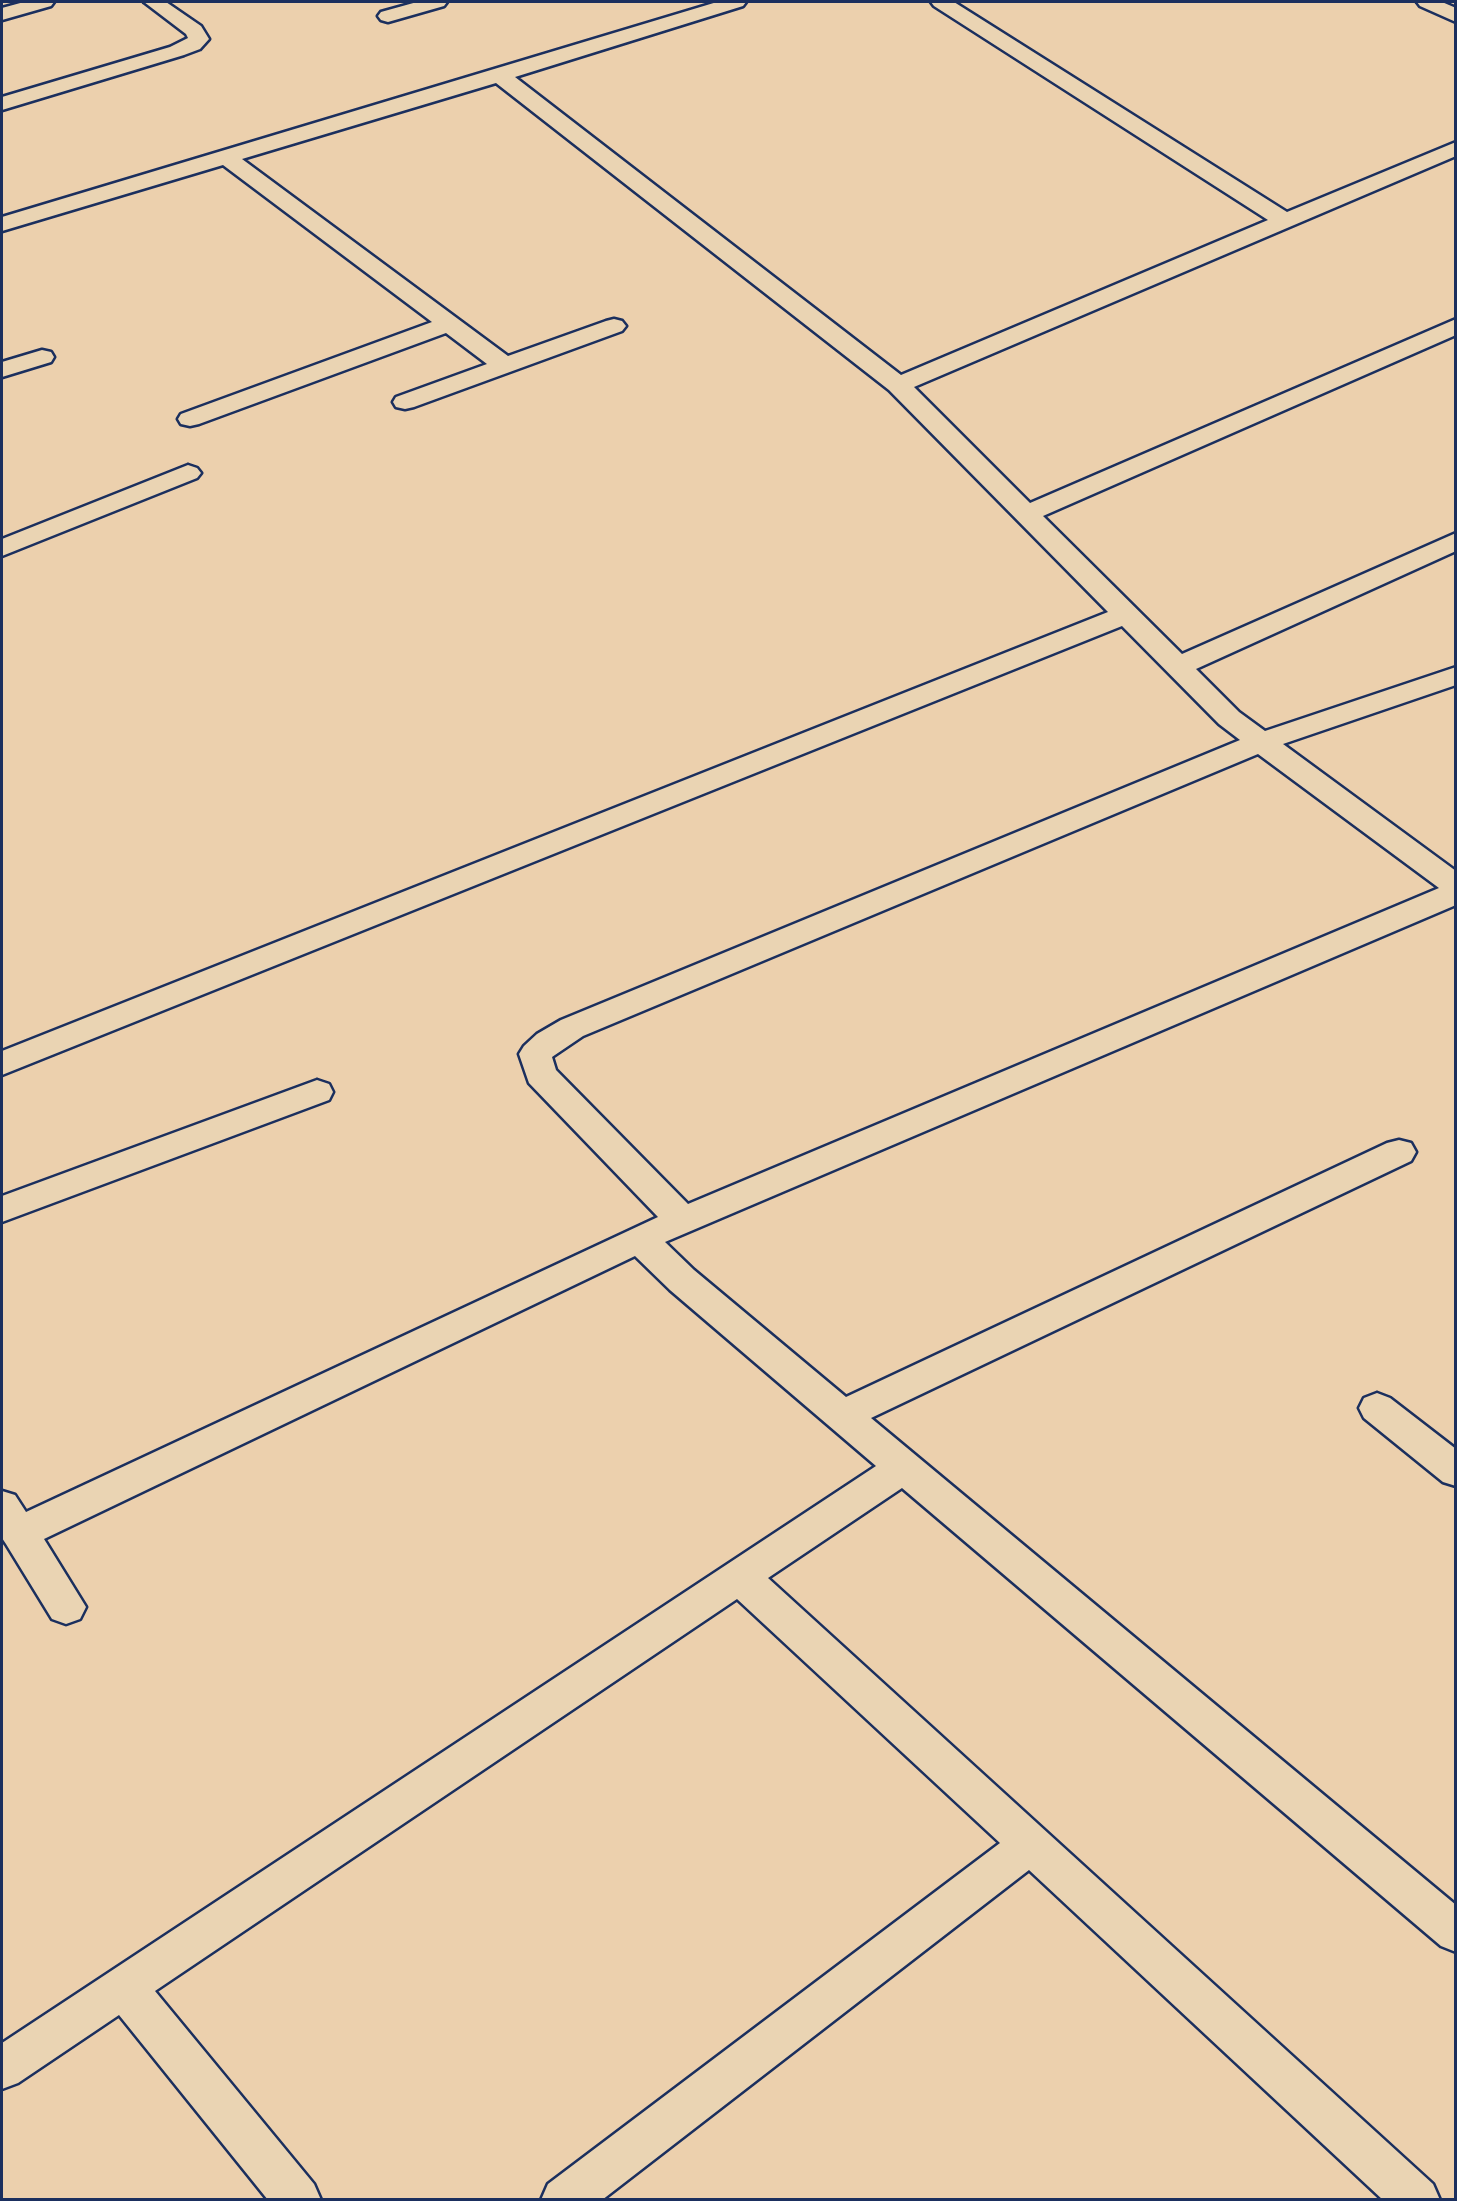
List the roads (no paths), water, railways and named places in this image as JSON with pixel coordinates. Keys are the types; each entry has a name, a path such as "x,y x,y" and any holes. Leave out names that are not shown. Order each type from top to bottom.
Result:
{"street":[{"path":"2,14 45,2"},
{"path":"2,104 177,51 193,45 199,39 194,30 154,2"},
{"path":"388,16 437,2"},
{"path":"2,224 736,2"},
{"path":"940,2 1285,221"},
{"path":"1427,2 1455,16"},
{"path":"500,75 898,385 1228,718 1455,886"},
{"path":"898,385 1455,148"},
{"path":"226,157 505,366"},
{"path":"190,419 449,324"},
{"path":"405,402 614,326"},
{"path":"1026,514 1455,326"},
{"path":"2,370 42,357"},
{"path":"2,548 188,472"},
{"path":"1177,667 1455,541"},
{"path":"2,1064 1125,615"},
{"path":"682,1220 541,1075 535,1054 548,1042 572,1028 1261,742 1455,675"},
{"path":"66,1607 10,1519 682,1220 1455,893"},
{"path":"2,1209 317,1092"},
{"path":"843,1415 1400,1152"},
{"path":"639,1239 682,1280 1455,1932"},
{"path":"1377,1408 1455,1471"},
{"path":"2,2068 904,1467"},
{"path":"739,1576 1031,1844 1402,2195"},
{"path":"564,2199 1031,1844"},
{"path":"123,1986 298,2199"}]}
